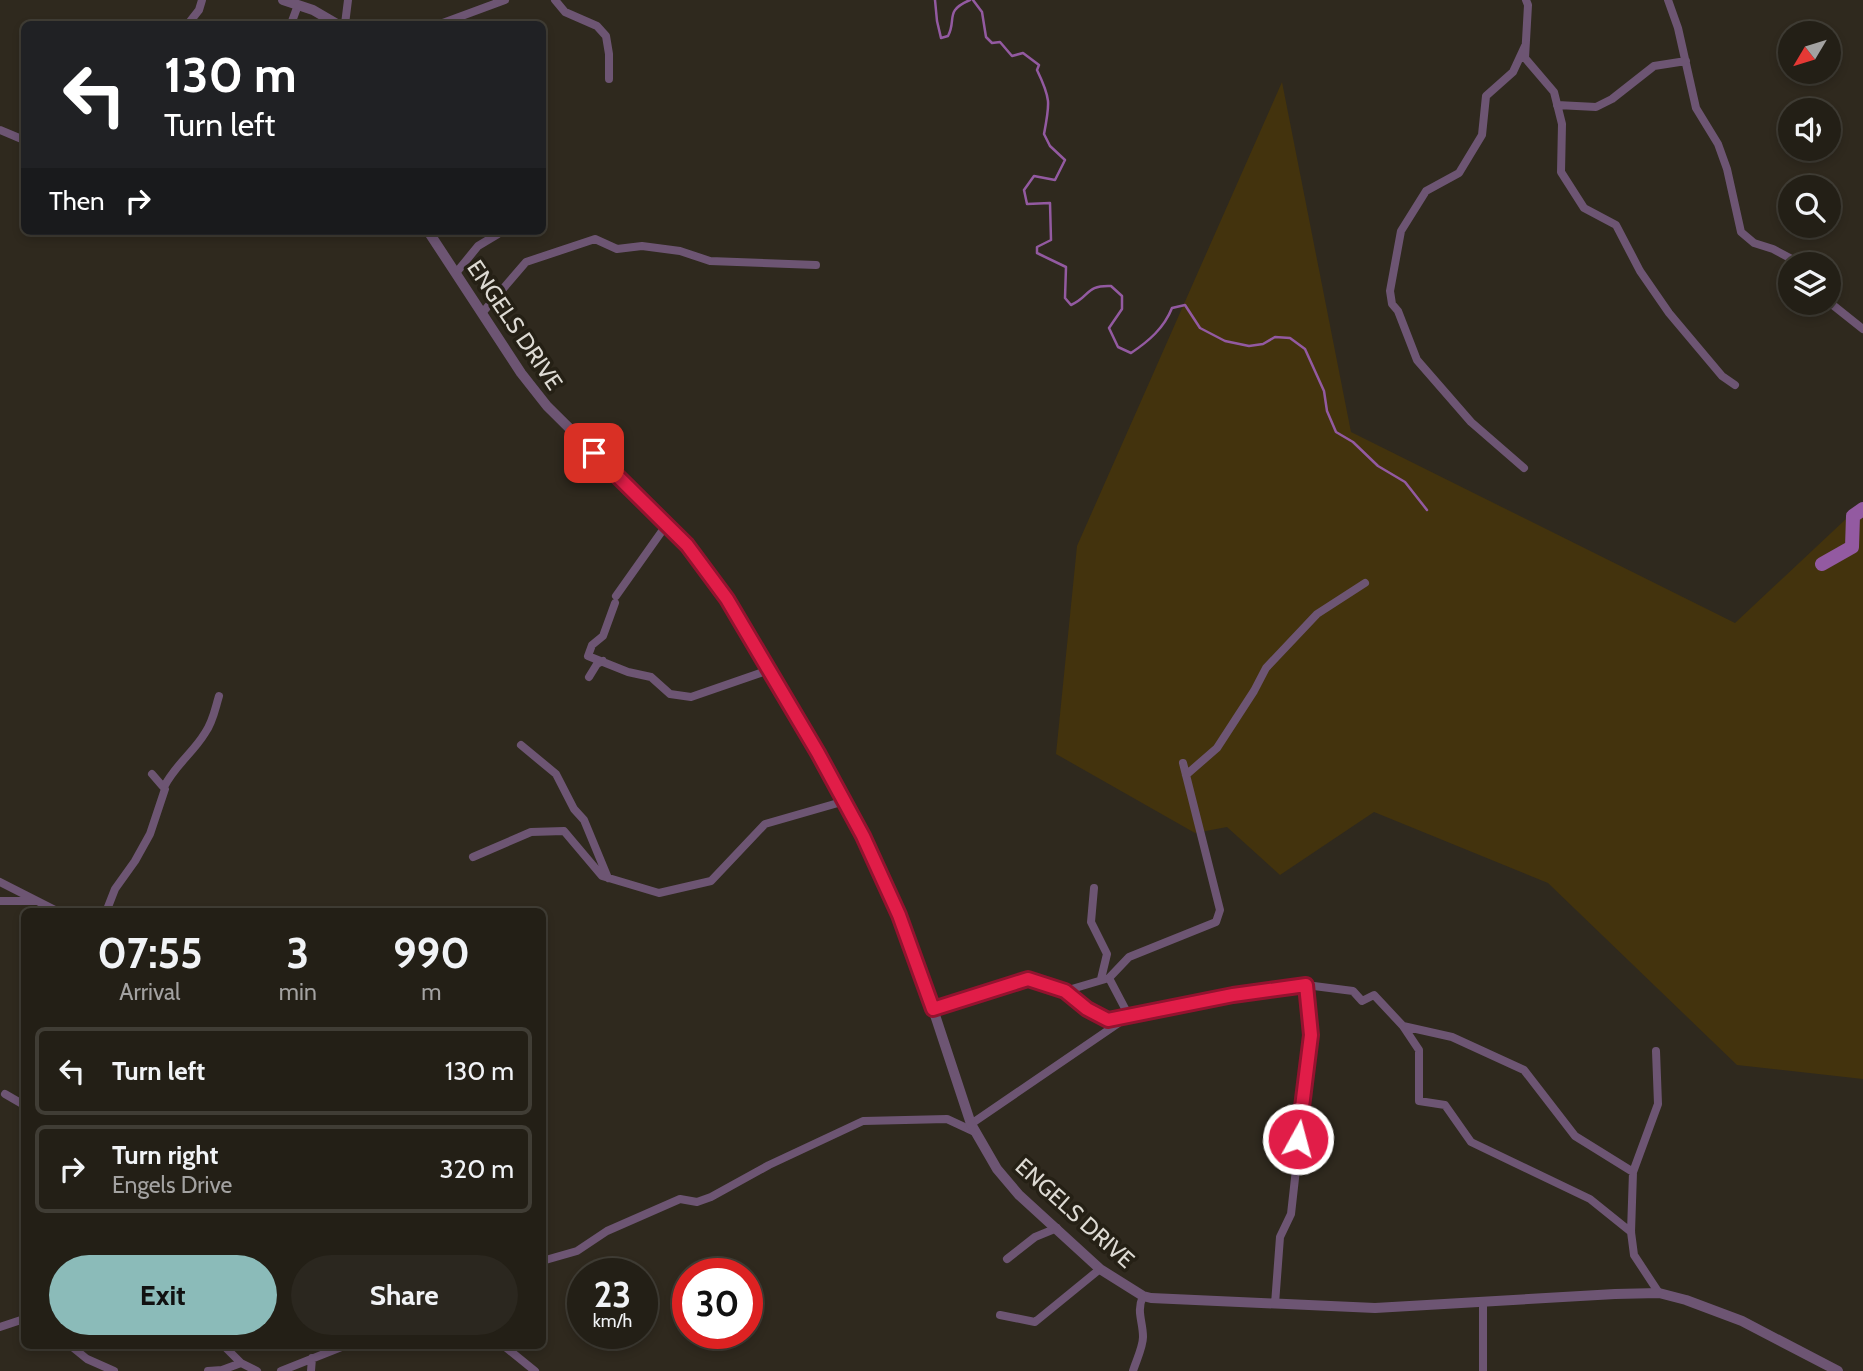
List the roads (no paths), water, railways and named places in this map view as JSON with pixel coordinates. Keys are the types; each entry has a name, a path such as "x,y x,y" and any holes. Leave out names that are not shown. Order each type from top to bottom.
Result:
{"street":[{"path":"190,21 199,10 202,0"},
{"path":"283,0 313,10 332,21"},
{"path":"345,21 348,0"},
{"path":"448,21 506,0"},
{"path":"555,0 565,12 597,26 606,36 609,79"},
{"path":"1526,0 1525,58 1554,92 1562,124 1561,172 1584,208 1616,225 1640,271 1669,313 1722,376 1735,386"},
{"path":"1668,0 1678,28 1696,108 1718,144 1727,169 1741,232 1754,243 1780,252"},
{"path":"291,21 298,5"},
{"path":"1524,468 1471,422 1417,360 1398,311 1392,304 1390,291 1401,231 1426,191 1459,173 1482,135 1486,96 1513,72 1525,46"},
{"path":"1557,105 1596,107 1612,99 1654,66 1686,61"},
{"path":"0,131 21,139"},
{"name":"ENGELS DRIVE","path":"431,235 520,373 547,406 667,524 703,565 727,599 845,801 899,915 973,1128 997,1169 1019,1195 1100,1269 1143,1296 1275,1304 1375,1308 1659,1293 1686,1300 1762,1329 1838,1371"},
{"path":"456,273 478,246 496,235"},
{"path":"483,312 527,262 595,239 617,249 642,246 680,251 710,261 816,265"},
{"path":"1841,312 1863,329"},
{"path":"667,524 616,600 603,636 592,645 588,656 628,672 652,677 670,694 691,696 769,670"},
{"path":"1186,775 1217,748 1266,668 1317,614 1365,583"},
{"path":"589,677 597,664 603,661"},
{"path":"108,908 115,889 150,834 164,787 172,772 206,733 219,696"},
{"path":"521,745 556,774 584,820 608,878"},
{"path":"1065,991 1105,978 1129,957 1216,922 1220,917 1183,763"},
{"path":"152,774 164,787"},
{"path":"473,857 531,831 564,831 602,876 659,893 711,881 765,824 845,801"},
{"path":"0,882 38,902"},
{"path":"1094,888 1091,922 1107,954 1105,978 1129,1016"},
{"path":"0,901 46,903 53,908"},
{"path":"933,1009 1028,979 1065,991 1087,1009 1108,1020 1233,995 1306,985 1353,991 1362,1001 1374,995 1403,1026 1419,1050 1419,1101 1445,1105 1471,1142 1590,1199 1631,1232"},
{"path":"1275,1304 1280,1237 1291,1214 1311,1035 1306,985"},
{"path":"546,1260 577,1251 607,1231 680,1199 697,1202 711,1197 769,1165 863,1121 947,1119 973,1128 1129,1016"},
{"path":"1403,1026 1452,1037 1524,1070 1575,1136 1633,1172"},
{"path":"1656,1051 1658,1104 1633,1172 1631,1232 1634,1255 1659,1293"},
{"path":"5,1094 21,1103"},
{"path":"1007,1259 1035,1237 1057,1228"},
{"path":"1000,1315 1035,1322 1100,1269"},
{"path":"1133,1371 1143,1339 1138,1316 1143,1296"},
{"path":"1483,1302 1483,1371"},
{"path":"0,1327 21,1320"},
{"path":"75,1349 87,1359 114,1371"},
{"path":"227,1349 241,1363 257,1371"},
{"path":"281,1371 336,1349"},
{"path":"508,1349 535,1371"},
{"path":"311,1371 312,1358"},
{"path":"208,1371 222,1370 241,1363"}],"waterway":[{"path":"935,0 941,38 948,36 957,8 970,0"},
{"path":"973,0 982,12 986,37 992,43 1000,42 1012,56 1023,53 1039,65 1037,70 1048,101 1044,134 1050,146 1065,160 1055,180 1034,176 1024,190 1027,204 1050,203 1051,240 1037,247 1037,253 1066,267 1065,298 1071,305 1092,289 1111,286 1122,296 1122,309 1109,328 1118,347 1131,353 1155,334 1172,308 1185,305 1200,328 1225,341 1249,346 1263,344 1275,337 1290,338 1305,349 1324,391 1327,411 1336,432 1353,442 1378,466 1405,482 1427,510"},
{"path":"1822,564 1852,547 1853,516 1863,509"}]}
